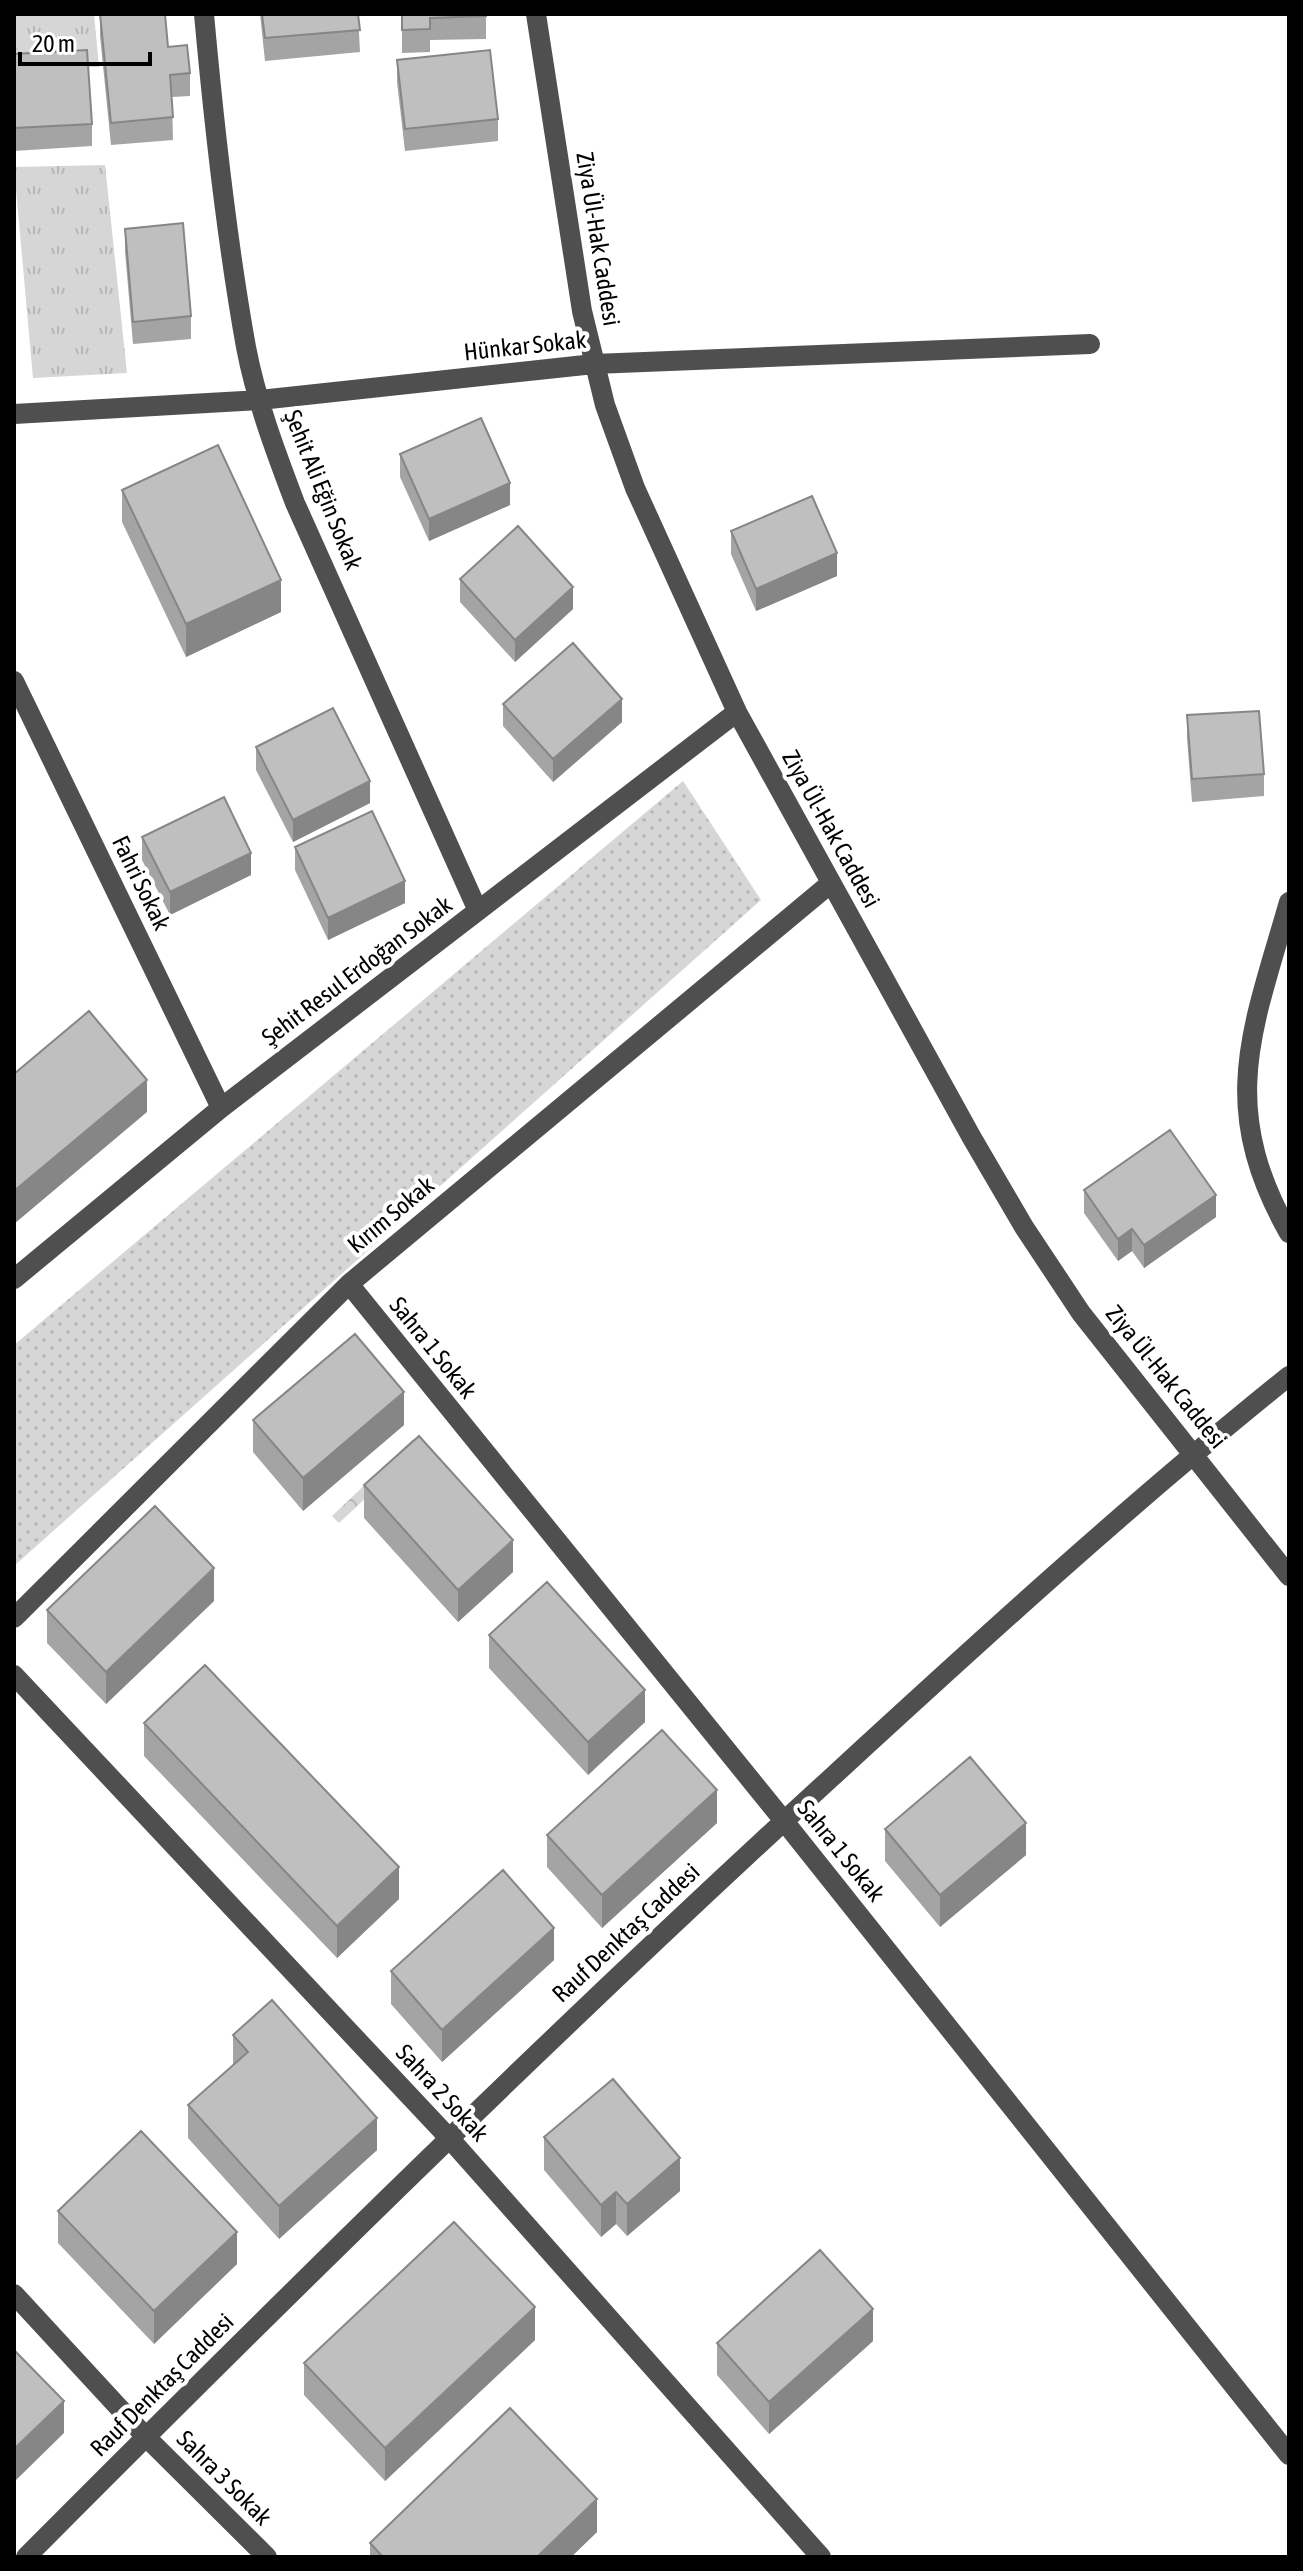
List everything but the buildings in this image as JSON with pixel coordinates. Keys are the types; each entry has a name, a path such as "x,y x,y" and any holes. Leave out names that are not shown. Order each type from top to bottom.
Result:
{"street":[{"name":"Şehit Ali Eğin Sokak","path":"204,14 224,210 246,348 275,450 295,503 478,911"},
{"name":"Ziya Ül-Hak Caddesi","path":"536,14 582,311 605,405 635,488 737,712 1024,1227 1081,1313 1289,1576"},
{"name":"Hünkar Sokak","path":"14,414 260,400 594,364 1090,344"},
{"name":"Fahri Sokak","path":"14,681 221,1108"},
{"name":"Şehit Resul Erdoğan Sokak","path":"14,1279 221,1108 737,712"},
{"name":"Kırım Sokak","path":"14,1618 349,1284 831,883"},
{"path":"1289,902 1251,1035 1245,1086 1248,1128 1258,1167 1289,1233"},
{"name":"Sahra 1 Sokak","path":"349,1284 784,1821 1289,2455"},
{"name":"Rauf Denktaş Caddesi","path":"26,2557 620,1974 784,1821 1193,1453 1289,1376"},
{"name":"Sahra 2 Sokak","path":"14,1675 450,2139 821,2557"},
{"name":"Sahra 3 Sokak","path":"14,2294 146,2437 267,2557"}],"green space":[{"path":"14,14 94,14 99,67 14,67"},
{"path":"105,165 127,373 33,378 14,167"},
{"path":"683,781 761,900 14,1566 14,1345"},
{"path":"413,1439 421,1447 339,1523 332,1516"}]}
